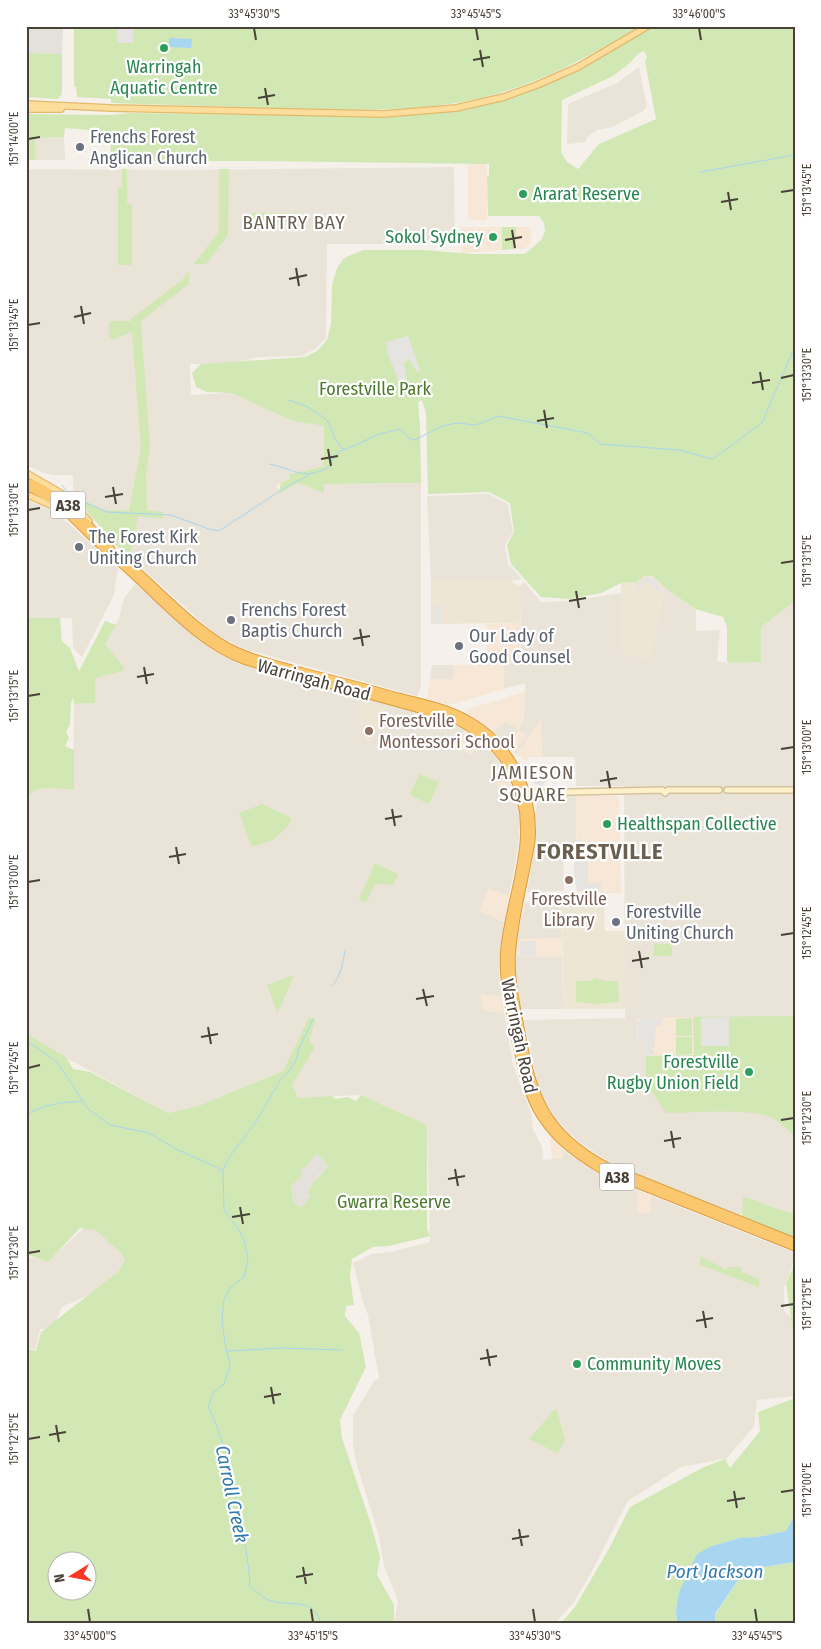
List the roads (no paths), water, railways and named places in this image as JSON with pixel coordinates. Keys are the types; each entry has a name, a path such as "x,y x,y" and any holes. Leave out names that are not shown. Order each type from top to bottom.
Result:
{"highway":[{"name":"Warringah Road","path":"26,481 60,498 210,642 238,655 454,716 494,747 524,793 525,838 517,897 505,948 505,975 507,994 526,1082 532,1101 569,1148 602,1170 776,1237 795,1247"},
{"name":"Warringah Road","path":"26,486 60,505 92,537 148,584"},
{"name":"Warringah Road","path":"776,1237 795,1242"}],"main road":[{"path":"26,104 111,108 384,114 456,108 504,97 537,85 578,67 648,26"},
{"path":"26,109 101,110 111,108"},
{"name":"Warringah Road","path":"26,473 70,499 102,539"},
{"name":"Warringah Road","path":"26,494 60,510 92,537"}],"street":[{"path":"524,793 719,790 722,786 726,787 727,790 795,790"}],"water":[{"path":"169,38 192,39 191,48 169,47"},
{"name":"Port Jackson","path":"795,1515 795,1562 745,1570 715,1614 715,1623 677,1623 676,1609 679,1592 697,1554 712,1546 740,1538 758,1537 786,1531"}],"waterway":[{"path":"700,172 795,155"},
{"path":"269,464 300,473 313,473 330,466 337,453 380,434 400,429 411,440 417,439 442,426 457,423 476,425 498,416 588,433 600,444 679,450 713,459 762,423 795,349"},
{"path":"289,400 308,407 327,420 335,439 343,449"},
{"path":"79,500 107,512 171,515 219,531 283,489 309,475"},
{"path":"62,485 67,491"},
{"path":"332,986 341,970 345,951"},
{"path":"223,1170 230,1156 255,1123 281,1079 288,1073 296,1060 313,1019"},
{"name":"Carroll Creek","path":"26,1040 57,1062 88,1109 110,1125 149,1133 176,1149 223,1171 224,1210 244,1240 248,1259 244,1277 230,1288 224,1299 222,1320 230,1365 224,1384 214,1392 208,1407 219,1432 230,1470 245,1548 250,1586 269,1600 308,1606 313,1609 321,1623"},
{"path":"26,1114 43,1107 82,1101"},
{"path":"228,1351 282,1348 342,1350"}],"place":[{"name":"Warringah Aquatic Centre","path":"164,48"},
{"name":"Frenchs Forest Anglican Church","path":"80,147"},
{"name":"Ararat Reserve","path":"523,194"},
{"name":"Sokol Sydney","path":"493,237"},
{"name":"The Forest Kirk Uniting Church","path":"79,547"},
{"name":"Frenchs Forest Baptis Church","path":"231,620"},
{"name":"Our Lady of Good Counsel","path":"459,646"},
{"name":"Forestville Montessori School","path":"369,731"},
{"name":"Healthspan Collective","path":"607,824"},
{"name":"Forestville Library","path":"569,880"},
{"name":"Forestville Uniting Church","path":"616,922"},
{"name":"Forestville Rugby Union Field","path":"749,1072"},
{"name":"Community Moves","path":"577,1364"}],"district":[{"name":"BANTRY BAY","path":"294,222"},
{"name":"JAMIESON SQUARE","path":"533,783"},
{"name":"FORESTVILLE","path":"600,851"}],"park label":[{"name":"Forestville Park","path":"375,389"},
{"name":"Gwarra Reserve","path":"394,1202"}]}
